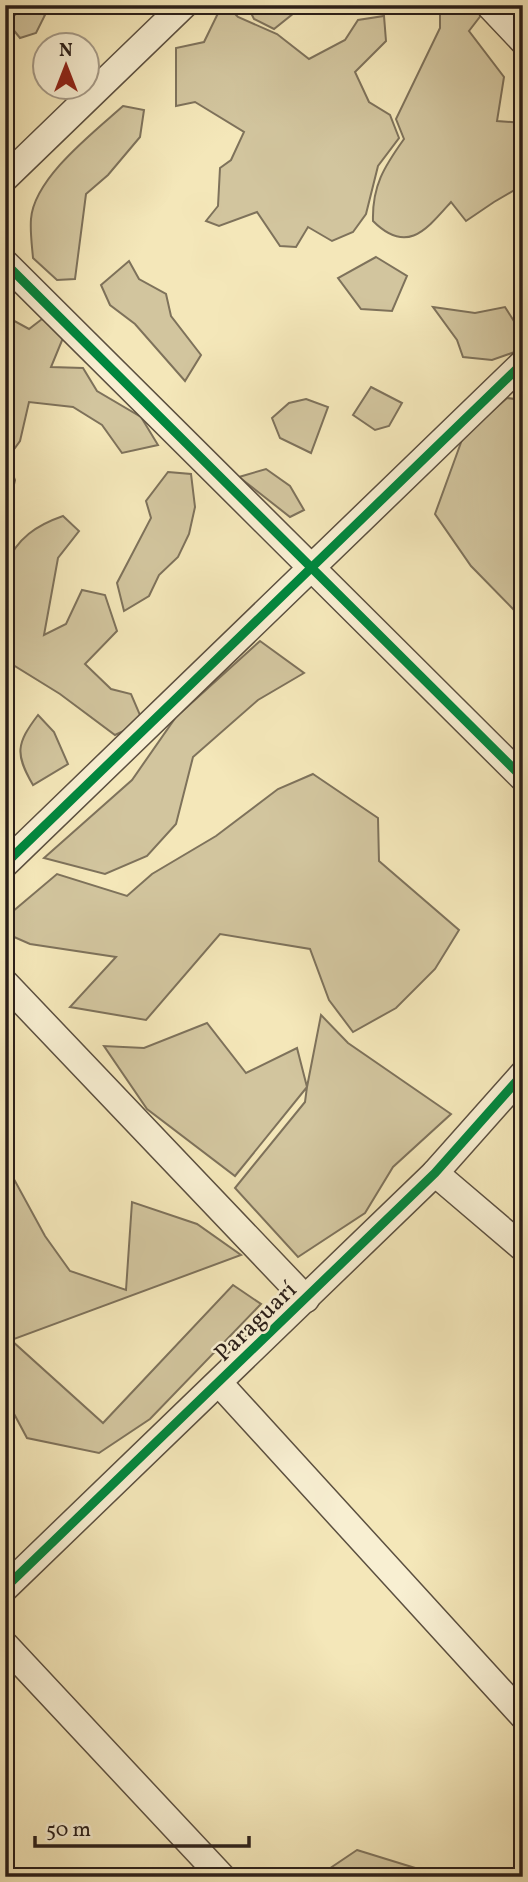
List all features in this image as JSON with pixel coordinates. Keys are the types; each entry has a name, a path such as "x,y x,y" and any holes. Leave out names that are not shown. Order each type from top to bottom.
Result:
{"street":[{"path":"5,178 184,5"},
{"path":"489,5 523,41"},
{"path":"5,263 523,778"},
{"path":"5,864 523,363"},
{"path":"5,982 306,1299"},
{"name":"Paraguarí","path":"5,1588 435,1173 523,1074"},
{"path":"435,1173 523,1248"},
{"path":"219,1383 523,1716"},
{"path":"5,1645 222,1877"}],"shaded area":[{"path":"26,5 45,15 36,32 20,38 7,22"},
{"path":"222,5 226,5 238,17 277,34 309,59 345,40 358,20 384,16 386,41 355,72 369,102 390,115 399,138 378,166 366,214 353,232 332,241 308,227 296,247 280,246 257,212 219,226 206,221 218,206 220,168 231,160 244,132 195,102 176,106 176,48 204,42"},
{"path":"247,5 304,5 274,29 254,19"},
{"path":"440,5 470,5 482,14 469,31 504,77 497,121 523,123 523,185 466,221 451,202 433,222 415,235 396,236 373,221 375,197 385,168 404,139 396,119 440,28"},
{"path":"123,106 144,110 140,137 108,175 86,194 75,279 57,280 33,258 31,219 35,203 54,172 67,157"},
{"path":"376,257 407,276 392,311 361,309 338,278"},
{"path":"129,261 139,279 166,294 171,316 201,355 185,381 135,324 110,305 101,285"},
{"path":"5,286 12,295 7,317 29,329 42,319 54,322 63,338 51,367 83,368 97,391 141,417 158,445 122,453 102,425 73,407 29,402 20,441 7,459 15,480 11,498 5,498"},
{"path":"433,307 475,313 505,307 517,326 523,349 492,360 463,357 457,340"},
{"path":"371,387 402,403 389,426 375,430 353,415"},
{"path":"507,398 523,400 523,612 515,611 471,566 435,514 463,437"},
{"path":"306,399 328,407 311,453 280,438 272,418 289,403"},
{"path":"266,469 290,486 304,510 290,517 239,477"},
{"path":"168,472 191,474 195,507 189,534 178,557 159,575 149,596 124,611 117,583 151,518 146,501"},
{"path":"63,516 79,531 58,558 44,635 66,624 82,590 105,595 117,631 85,664 111,689 131,694 143,722 115,735 60,694 13,665 5,664 3,597 6,565 22,540 45,524"},
{"path":"260,641 304,673 258,700 193,757 176,824 147,856 105,874 44,858 132,780 176,717"},
{"path":"38,715 54,732 68,764 33,785 23,765 20,749 25,734"},
{"path":"313,774 378,818 379,861 459,930 435,969 396,1008 353,1032 329,1000 310,949 220,934 146,1020 70,1007 116,957 30,944 5,933 5,918 57,874 127,896 152,874 216,836 278,789"},
{"path":"321,1015 348,1043 451,1114 393,1167 365,1213 298,1257 235,1188 305,1102"},
{"path":"207,1023 246,1073 297,1048 307,1087 235,1176 147,1109 104,1046 144,1048"},
{"path":"5,1169 9,1170 45,1236 70,1271 126,1290 132,1202 197,1224 241,1255 11,1340 103,1423 233,1285 261,1304 150,1419 99,1453 27,1438 5,1397"},
{"path":"357,1850 425,1871 419,1877 317,1877"}],"cycle path":[{"path":"5,263 523,778"},
{"path":"5,864 523,363"},
{"path":"5,1588 435,1173 523,1074"}]}
